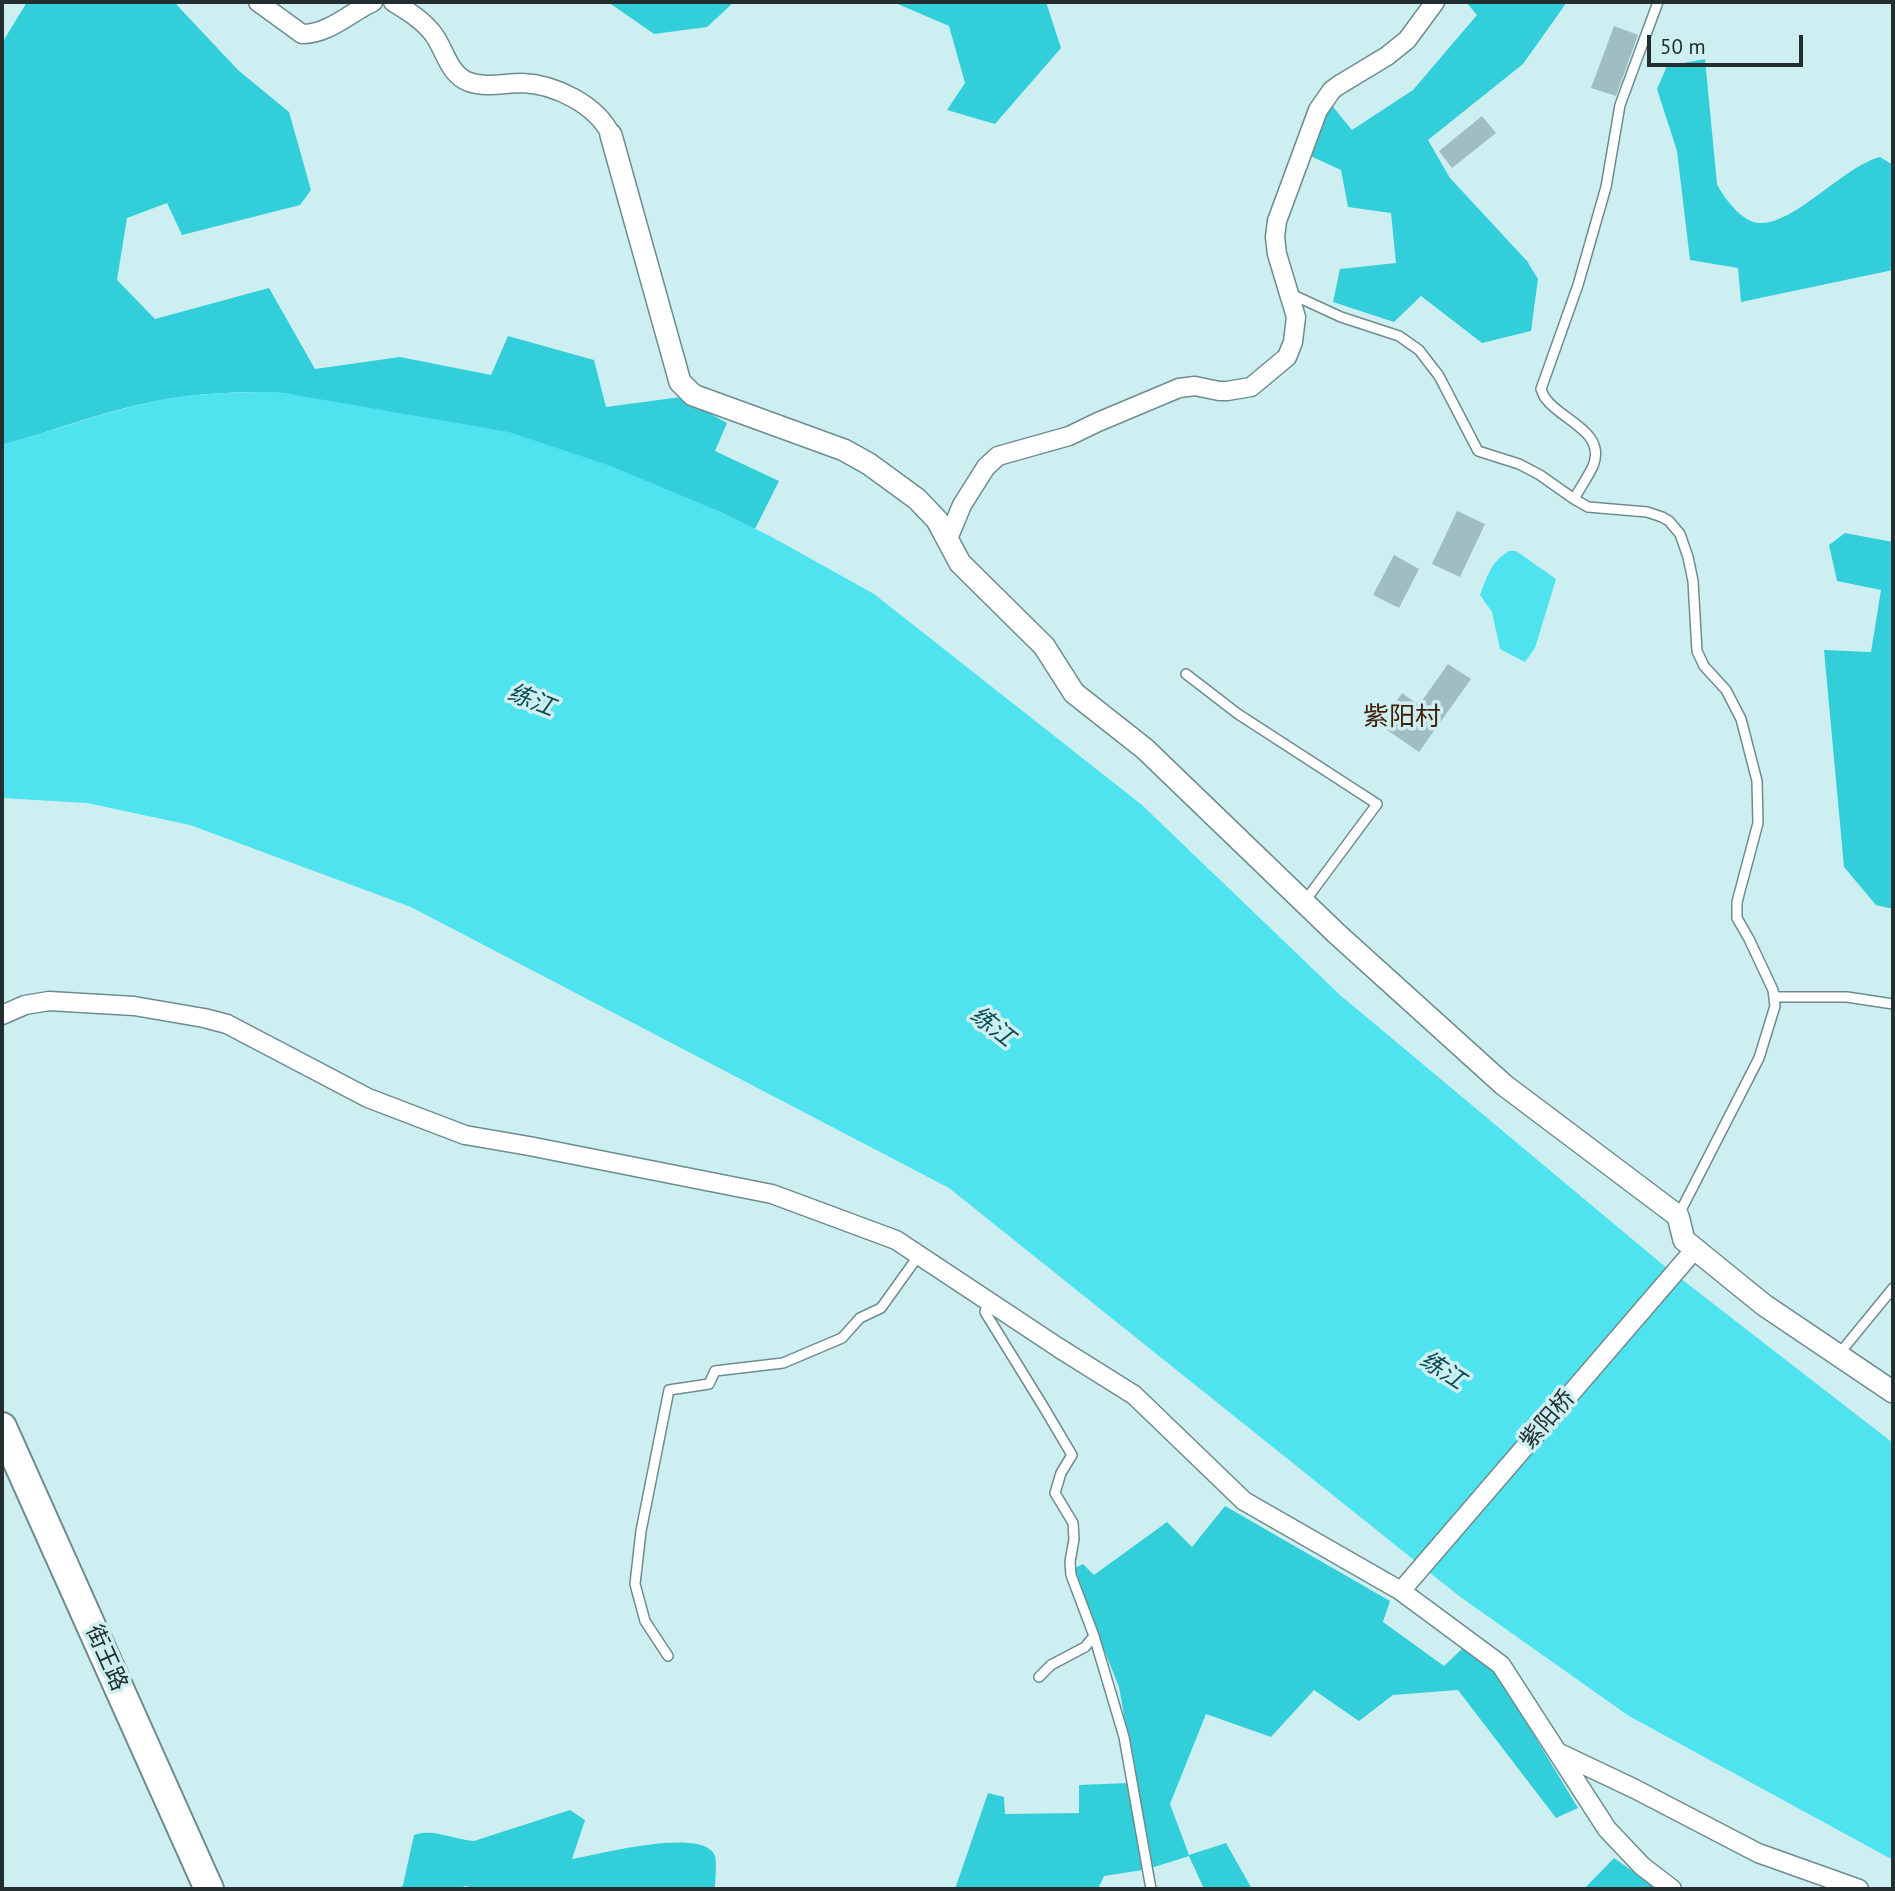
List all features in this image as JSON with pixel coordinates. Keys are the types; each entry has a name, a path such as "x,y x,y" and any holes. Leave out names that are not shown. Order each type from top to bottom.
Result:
{"main road":[{"name":"街王路","path":"2,1427 209,1889"}],"street":[{"path":"258,2 302,34 310,34 326,30 373,2"},
{"path":"393,2 411,13 435,36 453,70 466,81 490,86 523,83 555,90 570,96 608,128 680,382 686,389 693,395 844,450 891,479 917,499 937,520 960,563 1044,646 1074,692 1144,749 1304,902 1504,1085 1678,1216 1684,1240 1764,1305 1893,1392"},
{"path":"947,541 962,505 986,467 998,456 1069,436 1179,387 1195,386 1219,391 1243,389 1258,382 1287,357 1293,342 1296,317 1277,254 1275,229 1318,110 1332,90 1387,56 1407,40 1436,2"},
{"path":"2,1016 25,1005 49,1001 134,1006 192,1015 227,1024 368,1098 465,1135 772,1194 896,1240 1134,1395 1244,1502 1401,1591 1501,1665 1607,1829 1642,1866 1672,1889"},
{"name":"紫阳桥","path":"1401,1591 1695,1249"},
{"path":"1557,1752 1758,1853 1859,1889"}],"lane":[{"path":"1574,499 1594,465 1595,447 1591,438 1546,400 1541,389 1578,285 1606,187 1620,105 1658,2"},
{"path":"1289,293 1341,317 1399,336 1419,350 1439,376 1478,452 1519,464 1588,507 1647,512 1662,517 1680,534 1683,541 1692,581 1697,651 1704,666 1726,690 1741,719 1757,781 1758,822 1737,902 1737,918 1773,990 1774,1006 1759,1058 1678,1216"},
{"path":"1186,674 1238,713 1377,804 1304,902"},
{"path":"1774,997 1847,997 1893,1004"},
{"path":"668,1656 645,1621 635,1584 641,1531 669,1390 709,1384 715,1371 783,1363 842,1338 860,1318 881,1308 919,1255"},
{"path":"1838,1355 1893,1288"},
{"path":"988,1301 985,1312 1072,1455 1061,1473 1055,1493 1073,1523 1071,1575 1094,1636 1124,1737 1150,1889"},
{"path":"1039,1677 1051,1665 1086,1647 1094,1636"}],"shaded area":[{"path":"27,2 174,2 238,70 289,112 311,190 300,205 182,235 167,203 127,218 117,280 155,319 269,288 315,369 400,357 491,375 508,336 594,360 606,407 681,397 727,423 715,451 779,481 755,529 716,510 284,393 220,393 156,401 2,445 2,43"},
{"path":"608,2 734,2 707,27 654,34"},
{"path":"893,2 1046,2 1061,48 995,124 947,110 965,83 949,26"},
{"path":"1466,2 1567,2 1523,64 1428,140 1450,178 1527,261 1538,279 1531,331 1482,343 1421,296 1394,322 1333,302 1340,269 1396,263 1391,213 1348,207 1341,170 1306,154 1329,102 1352,130 1413,90 1477,15"},
{"path":"1705,59 1717,184 1732,206 1751,221 1772,221 1802,206 1865,163 1880,157 1893,165 1893,270 1741,302 1738,268 1690,260 1677,151 1657,89 1667,66"},
{"path":"1845,533 1893,542 1893,909 1876,905 1844,867 1824,650 1871,652 1881,590 1837,581 1829,545"},
{"path":"1225,1506 1390,1601 1383,1622 1444,1666 1463,1648 1497,1674 1578,1808 1556,1818 1458,1690 1393,1695 1359,1721 1314,1690 1271,1737 1206,1714 1170,1804 1189,1855 1226,1843 1252,1889 1204,1889 1189,1856 1151,1868 1119,1687 1079,1587 1075,1568 1083,1564 1094,1575 1167,1522 1192,1547"},
{"path":"1128,1783 1143,1870 1104,1876 1098,1889 955,1889 988,1793 1004,1797 1005,1814 1079,1813 1079,1785"},
{"path":"570,1810 585,1820 572,1859 625,1848 692,1843 707,1847 715,1856 715,1889 471,1889 466,1886 456,1889 400,1889 414,1835 429,1833 474,1841"},
{"path":"1614,1858 1658,1889 1584,1889"}],"water":[{"name":"练江","path":"258,392 284,393 509,432 611,466 716,510 770,536 874,594 1142,805 1340,995 1662,1264 1893,1443 1893,1860 1629,1716 1459,1596 949,1188 411,907 190,825 87,803 2,798 2,445 164,399"},
{"path":"1509,551 1516,551 1556,579 1535,648 1525,662 1500,649 1492,612 1480,595 1494,565"}],"building":[{"path":"1614,26 1638,35 1616,96 1591,88"},
{"path":"1482,116 1496,133 1452,168 1439,151"},
{"path":"1457,511 1485,524 1460,577 1432,564"},
{"path":"1394,555 1419,569 1399,608 1373,595"},
{"path":"1448,664 1471,679 1419,752 1374,721 1386,703 1392,708 1402,693 1419,705"}],"district":[{"name":"紫阳村","path":"1402,718"}]}
